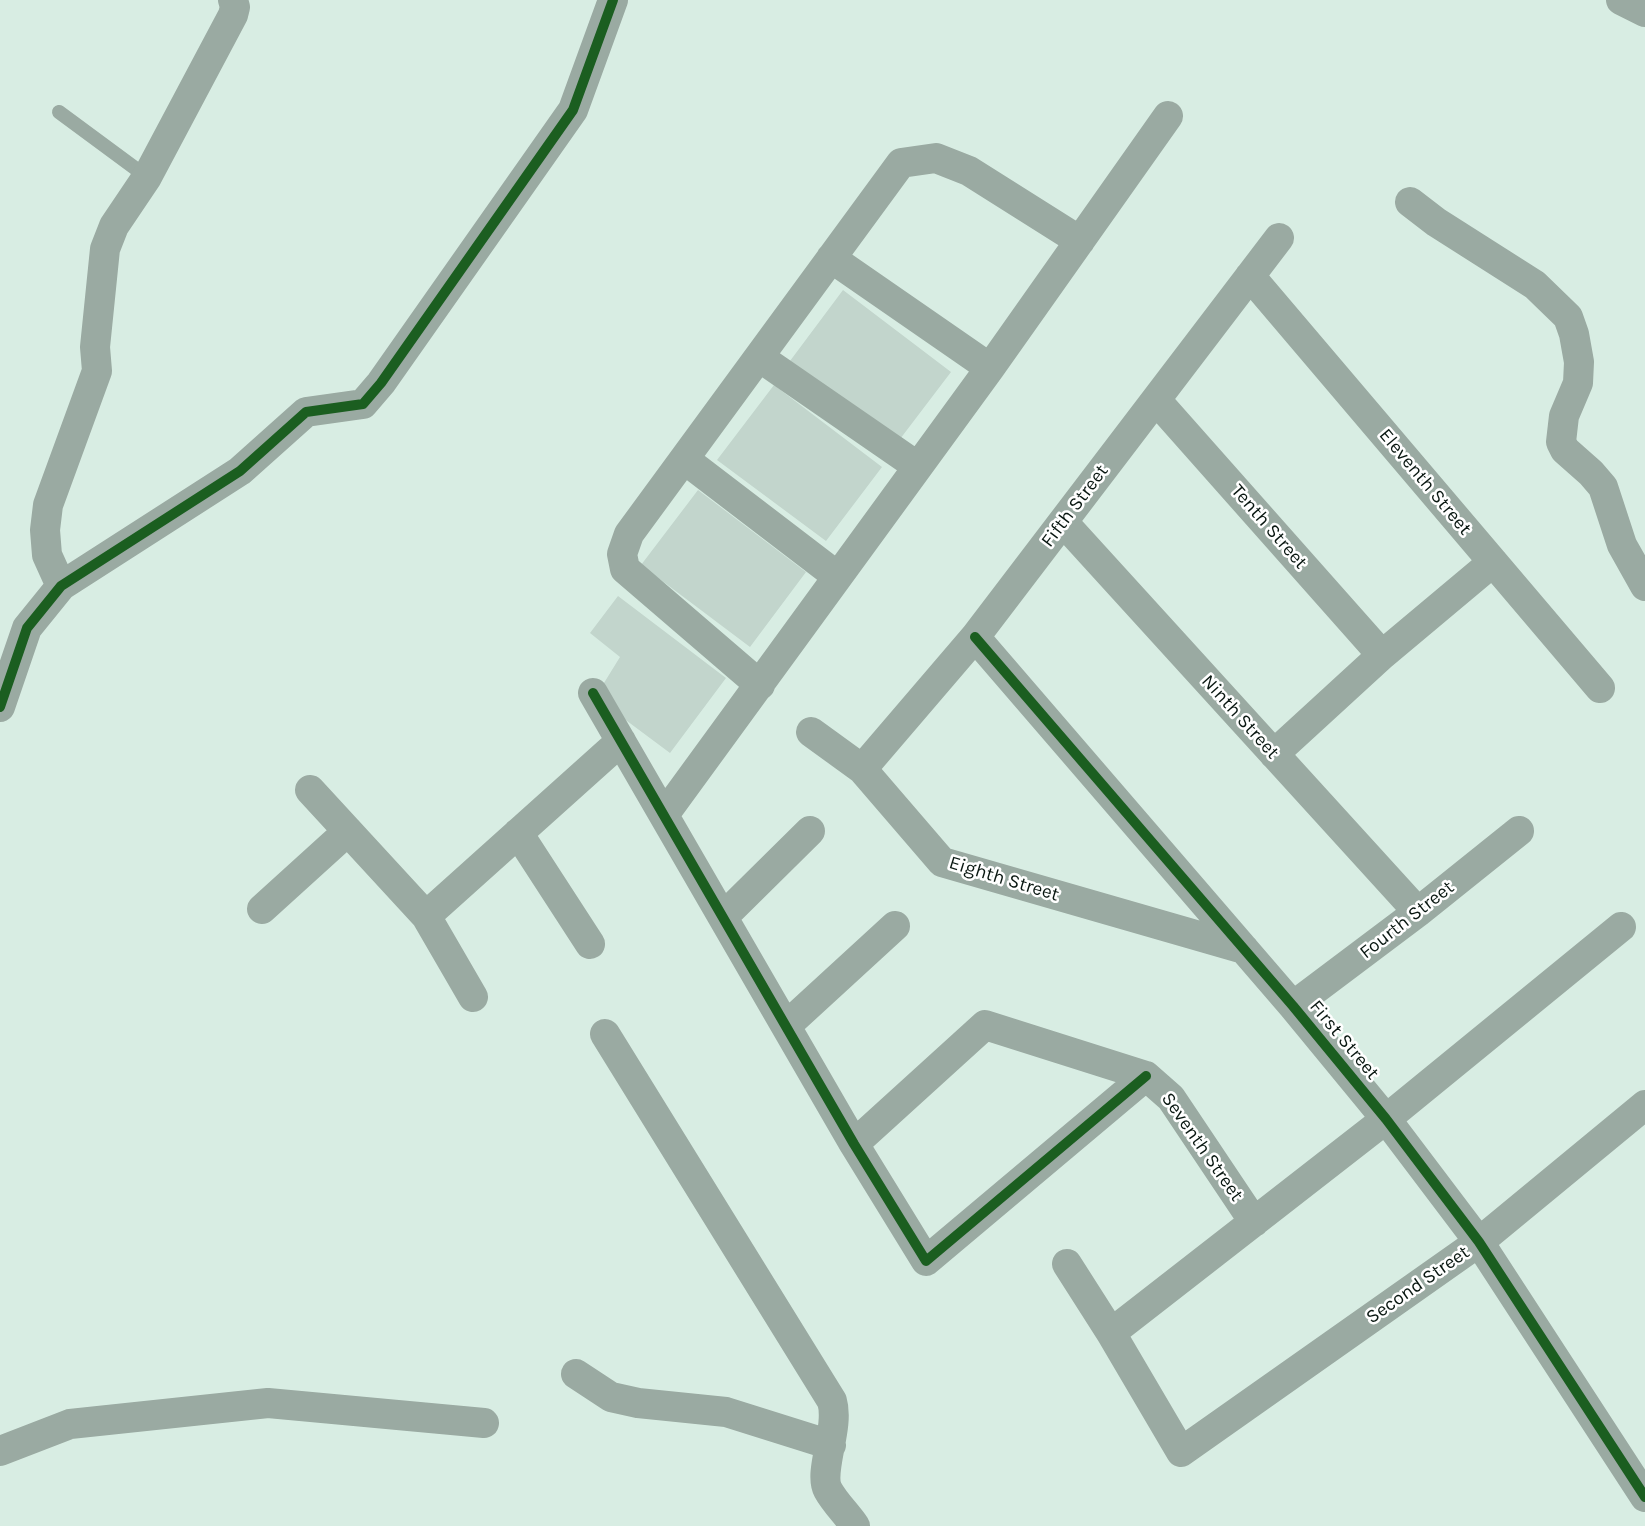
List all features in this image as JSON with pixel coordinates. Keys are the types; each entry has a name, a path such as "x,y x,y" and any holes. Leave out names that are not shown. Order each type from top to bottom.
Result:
{"street":[{"path":"61,586 47,555 45,530 48,505 97,371 95,347 105,249 114,226 147,177 233,15 233,0"},
{"path":"0,707 27,628 61,586 240,471 306,412 363,404 382,383 573,110 613,0"},
{"path":"1621,0 1645,12"},
{"path":"664,815 990,368 1168,116"},
{"path":"760,685 625,569 622,554 629,534 901,163 936,158 969,171 1080,241"},
{"path":"1410,202 1436,222 1535,285 1568,317 1579,362 1578,383 1564,416 1560,430 1561,442 1565,450 1603,487 1622,545 1645,586"},
{"name":"Fifth Street","path":"862,769 975,637 1279,238"},
{"path":"831,258 990,368"},
{"name":"Eleventh Street","path":"1250,276 1600,688"},
{"path":"759,357 917,466"},
{"name":"Tenth Street","path":"1156,400 1382,655"},
{"path":"684,459 837,576"},
{"name":"Ninth Street","path":"1063,522 1418,912"},
{"path":"1275,754 1382,655 1493,562"},
{"name":"First Street","path":"975,637 1293,1006 1386,1119 1479,1242 1645,1497"},
{"path":"593,692 854,1144 926,1261 1146,1076"},
{"name":"Eighth Street","path":"811,732 862,769 942,862 1244,949"},
{"path":"426,916 621,741"},
{"path":"310,790 426,916 473,997"},
{"path":"262,909 348,831"},
{"path":"723,917 810,831"},
{"name":"Fourth Street","path":"1293,1006 1418,912 1519,831"},
{"path":"518,833 590,944"},
{"path":"786,1026 895,926"},
{"path":"1067,1264 1111,1333 1386,1119 1621,927"},
{"name":"Seventh Street","path":"854,1144 985,1025 1146,1076 1171,1098 1254,1222"},
{"path":"604,1034 832,1401 836,1414 825,1476 827,1488 855,1526"},
{"name":"Second Street","path":"1111,1333 1181,1452 1479,1242 1645,1105"},
{"path":"576,1374 611,1397 638,1403 726,1412 831,1445"},
{"path":"0,1451 70,1424 268,1403 484,1423"}],"lane":[{"path":"59,112 147,177"}],"building":[{"path":"843,290 951,372 894,447 787,365"},
{"path":"774,385 882,467 826,541 717,460"},
{"path":"698,490 806,572 750,647 641,565"},
{"path":"618,596 726,678 670,753 623,718 599,691 620,657 590,633"}],"cycle path":[{"path":"0,707 27,628 61,586 240,471 306,412 363,404 381,383 573,110 613,0"},
{"path":"975,637 1293,1006 1386,1119 1479,1242 1645,1497"},
{"path":"593,693 854,1144 926,1261 1146,1076"}]}
